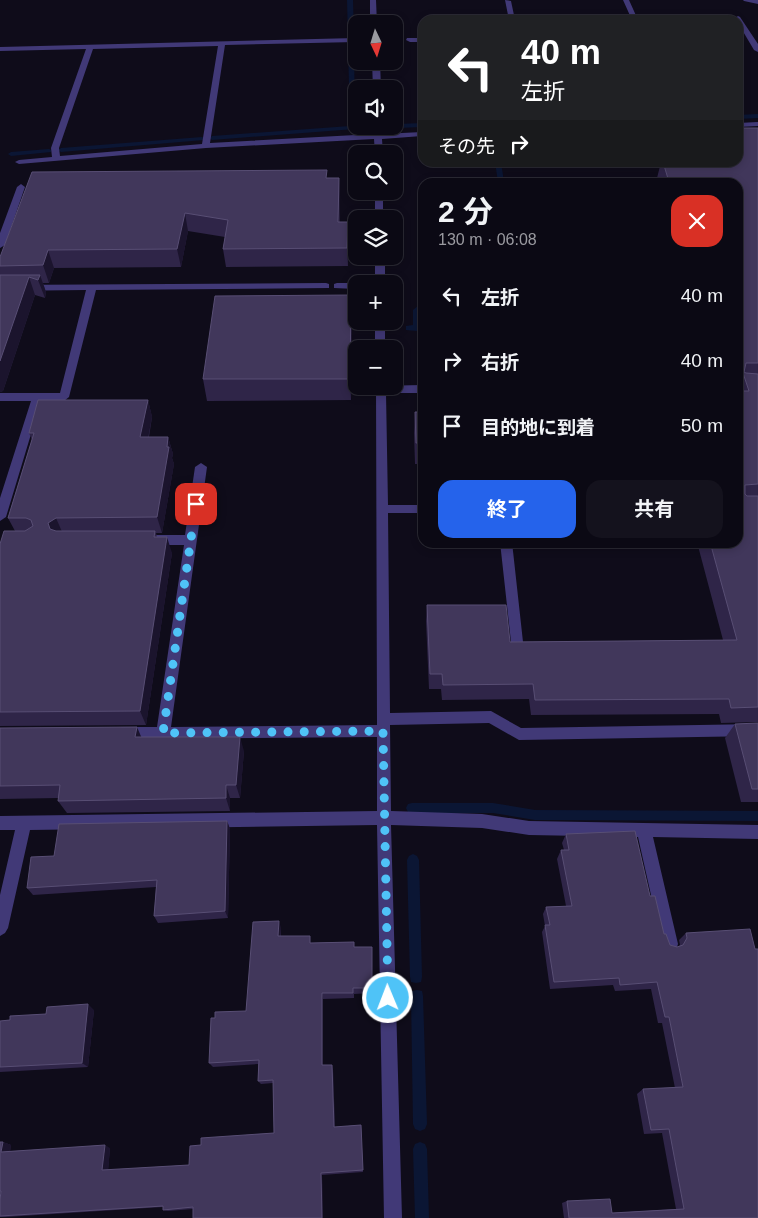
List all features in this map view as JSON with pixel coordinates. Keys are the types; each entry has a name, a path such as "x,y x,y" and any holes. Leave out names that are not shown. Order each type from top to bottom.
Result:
{"street":[{"path":"373,0 374,15"},
{"path":"746,0 758,2"},
{"path":"508,1 511,15"},
{"path":"626,1 633,15"},
{"path":"743,27 757,47"},
{"path":"0,49 348,40"},
{"path":"410,40 418,40"},
{"path":"206,146 222,44"},
{"path":"56,159 55,148 90,47"},
{"path":"743,125 758,124"},
{"path":"403,133 418,134"},
{"path":"19,162 348,134"},
{"path":"0,245 21,187"},
{"path":"0,288 326,286"},
{"path":"338,286 348,286"},
{"path":"0,397 64,397 92,287"},
{"path":"403,389 418,389"},
{"path":"380,395 384,818 393,1218"},
{"path":"0,517 37,397"},
{"path":"163,733 201,467"},
{"path":"382,509 418,509"},
{"path":"141,540 190,540"},
{"path":"507,548 518,651"},
{"path":"106,734 383,725 492,717 519,734 758,730"},
{"path":"0,824 384,818 482,821 529,828 758,832"},
{"path":"0,928 24,823"},
{"path":"644,831 670,944"}],"building":[{"path":"743,128 758,128 758,363 746,363 744,372 758,374 758,484 745,485 745,494 747,496 758,496 758,707 731,708 729,699 535,700 533,684 443,685 442,674 430,674 427,605 506,605 510,642 737,640 712,548 743,548 743,391 749,391 743,373 743,178 668,178 664,167 743,167"},
{"path":"327,170 326,178 339,178 338,222 348,222 347,248 223,249 228,220 185,213 177,249 48,250 43,265 0,266 0,257 32,172"},
{"path":"0,275 40,275 38,280 29,277 0,361"},
{"path":"348,295 348,330 351,330 350,340 348,340 348,379 203,379 215,296"},
{"path":"38,400 148,400 140,437 168,437 167,447 169,447 157,517 56,518 48,523 50,529 56,531 155,531 154,537 167,537 140,711 0,712 0,544 4,531 25,531 33,526 31,520 26,518 8,518 34,433 29,433"},
{"path":"415,412 418,412 418,443 416,443"},
{"path":"758,723 758,789 752,789 735,724"},
{"path":"137,727 135,737 240,737 236,785 226,785 226,798 58,801 60,785 0,786 0,728"},
{"path":"227,821 225,911 154,916 157,880 27,888 31,857 54,856 59,824"},
{"path":"635,831 650,896 655,896 664,934 666,934 670,945 677,947 683,945 687,938 686,933 750,929 755,949 758,949 758,1218 569,1218 567,1201 610,1199 612,1213 684,1209 669,1129 651,1130 643,1089 683,1087 669,1017 665,1017 657,982 620,985 619,978 554,982 545,925 550,925 546,907 572,906 561,850 569,850 566,834"},
{"path":"279,921 278,936 310,936 310,943 354,942 354,947 372,947 372,988 353,988 353,993 322,993 322,1065 332,1065 334,1127 361,1125 363,1170 321,1173 322,1218 193,1218 193,1207 163,1210 163,1206 0,1216 0,1142 3,1142 1,1152 105,1145 102,1170 189,1165 190,1146 201,1145 201,1138 274,1133 273,1080 258,1081 259,1060 209,1063 211,1018 215,1018 215,1012 246,1011 253,922"},
{"path":"88,1004 82,1063 0,1067 0,1021 10,1020 10,1016 46,1014 47,1007"}],"waterway":[{"path":"350,0 350,15"},
{"path":"212,138 353,128 352,70"},
{"path":"743,117 758,116"},
{"path":"403,126 418,125"},
{"path":"61,150 202,139"},
{"path":"11,154 49,151"},
{"path":"499,167 500,178"},
{"path":"409,328 417,328 418,309"},
{"path":"412,808 493,808 535,815 758,816"},
{"path":"413,860 416,977"},
{"path":"417,996 420,1124"},
{"path":"420,1149 422,1218"}],"route":[{"path":"196,504 163,733 383,731 388,998"}]}
